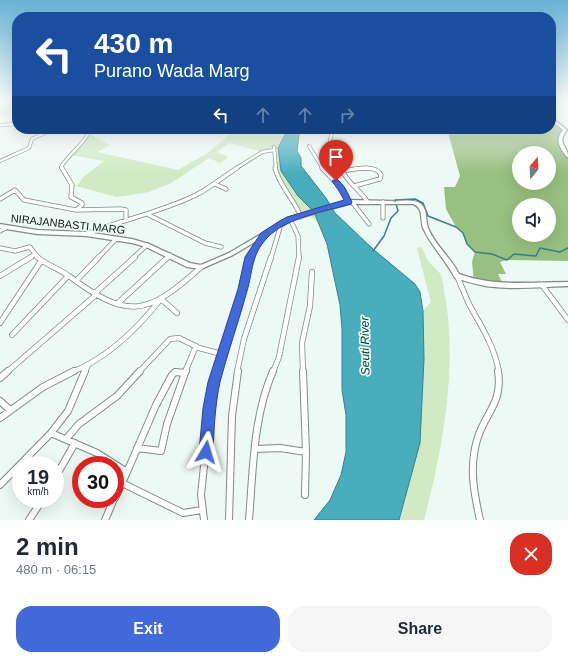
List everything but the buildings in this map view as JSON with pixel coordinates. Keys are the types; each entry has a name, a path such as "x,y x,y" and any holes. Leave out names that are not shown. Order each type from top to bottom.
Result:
{"street":[{"path":"0,125 12,124"},
{"path":"560,124 564,127 565,130 560,134 559,139 568,156"},
{"path":"0,161 28,148 32,139 42,134"},
{"path":"76,210 82,205 82,203 71,197 72,185 61,167 88,134"},
{"path":"332,134 330,140 331,150 347,180 362,194 366,201"},
{"path":"309,146 323,169 343,190 348,202 369,224"},
{"path":"86,234 147,214 195,195 215,184 255,156 274,148 280,183 297,206 301,216"},
{"path":"342,171 373,168 379,171 381,175 380,178 354,186"},
{"path":"215,184 226,189"},
{"path":"0,199 15,190 24,200 45,203 55,207 76,210 126,210 126,220"},
{"path":"0,248 15,251 30,247 40,261 56,267 96,294 127,307 143,306 161,299 183,283 201,267 231,254 290,219 348,202 414,202 420,205 423,210 424,225 453,267 472,310 485,330 497,362 500,391 497,401 482,425 474,452 473,490 480,520"},
{"path":"382,202 384,210 383,218"},
{"path":"147,214 205,243 221,248"},
{"path":"249,520 259,421 268,383 279,357 299,258 298,236 290,219"},
{"path":"229,520 232,416 237,374 244,339 270,264 281,224"},
{"name":"NIRAJANBASTI MARG","path":"2,229 86,234 116,239 147,245 189,265 201,267"},
{"path":"204,520 201,495 210,408 222,354 243,289 248,259 264,235"},
{"path":"76,281 116,239"},
{"path":"0,378 96,294 147,245"},
{"path":"0,276 35,254"},
{"path":"117,304 170,255"},
{"path":"0,323 40,261"},
{"path":"305,494 306,452 302,343 310,306 312,272"},
{"path":"12,335 68,276"},
{"path":"457,276 481,284 498,286 568,284"},
{"path":"542,285 568,320"},
{"path":"161,299 176,313"},
{"path":"0,418 32,393 59,377 88,365 133,330 161,299"},
{"path":"66,439 79,424 117,396 170,339 179,338 196,346 222,354"},
{"path":"137,448 161,451 166,424 196,346"},
{"path":"0,484 51,433 68,411 88,365"},
{"path":"124,479 156,405 172,375 175,372 186,374"},
{"path":"0,401 10,410"},
{"path":"51,433 97,453 127,472"},
{"path":"64,462 75,443"},
{"path":"255,449 280,448 306,452"},
{"path":"124,484 183,513 202,510"},
{"path":"29,520 37,508"},
{"path":"105,520 110,508"}],"green space":[{"path":"556,126 564,127 565,130 559,139 568,156 568,261 507,260 500,262 506,274 498,274 504,286 474,282 472,262 475,252 467,244 463,233 456,227 446,209 444,187 455,187 460,176 448,134 556,134"},
{"path":"231,134 285,134 278,148 281,171 298,196 314,212 320,225 308,214 301,217 287,193 280,177 274,150 262,152 229,143 217,152 228,157 220,163 209,158 171,183 149,192 117,197 72,185 78,185 83,177 104,161 71,155 88,135 92,135 110,145 97,152 178,170 206,154"},
{"path":"422,247 428,261 441,275 443,283 449,323 449,380 437,466 424,520 399,520 420,443 424,359 423,311 431,302 417,248"}],"water":[{"name":"Seuti River","path":"285,134 299,134 297,151 301,158 301,166 326,198 335,213 373,249 415,284 420,292 423,311 424,359 420,443 399,520 314,520 330,500 341,475 346,452 346,415 342,390 342,329 340,305 327,244 314,212 298,196 281,171 278,148"}],"waterway":[{"path":"373,251 384,236 391,218 398,211 395,200 415,199 423,203 428,216 456,227 463,233 467,244 475,252 492,254 507,260 514,254 536,256 540,248 560,252 568,248"}],"route":[{"path":"206,452 214,382 243,289 248,259 264,235 281,224 290,219 348,202 343,190 336,181"}]}
